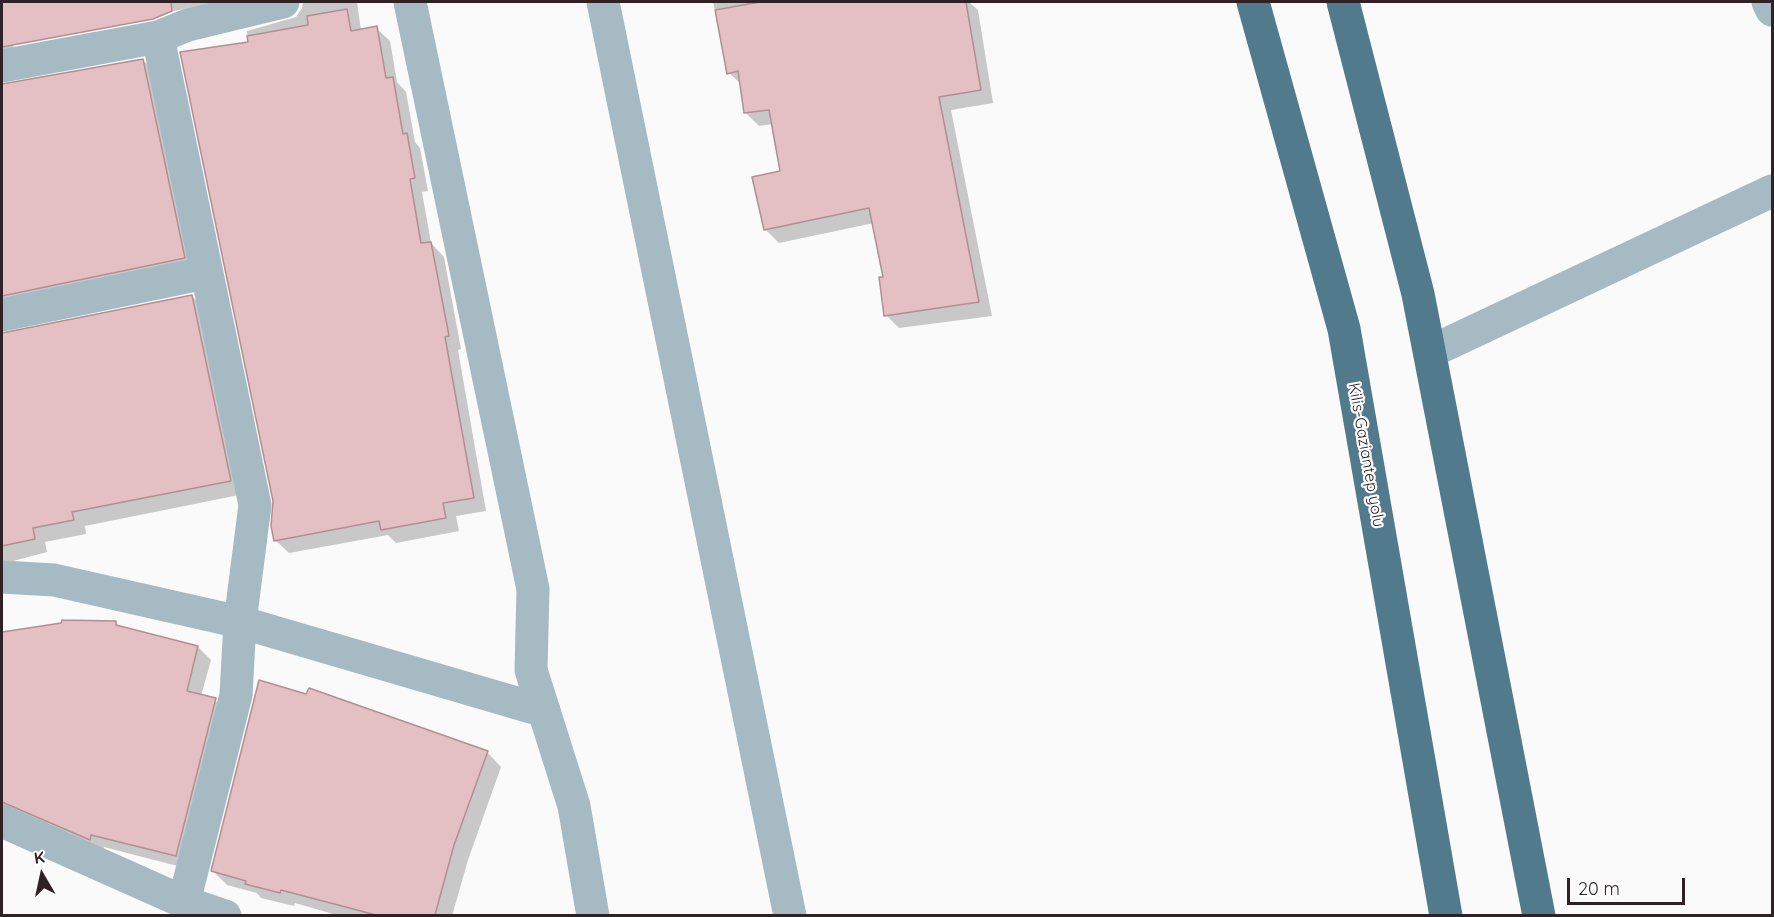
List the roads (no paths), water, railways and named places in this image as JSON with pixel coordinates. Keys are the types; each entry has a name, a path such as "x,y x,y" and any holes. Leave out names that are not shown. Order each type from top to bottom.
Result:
{"highway":[{"name":"Kilis-Gaziantep yolu","path":"1253,2 1344,328 1446,915"},
{"path":"1343,2 1418,294 1539,915"}],"street":[{"path":"2,66 158,37 186,13 284,2"},
{"path":"410,2 533,589 531,670 574,806 593,915"},
{"path":"603,2 790,915"},
{"path":"1768,2 1773,10"},
{"path":"158,37 205,273 255,505 240,622 236,695 184,902"},
{"path":"1430,352 1773,191"},
{"path":"2,315 205,273"},
{"path":"2,577 54,579 240,622 544,711"},
{"path":"2,821 184,902 225,915"}]}
